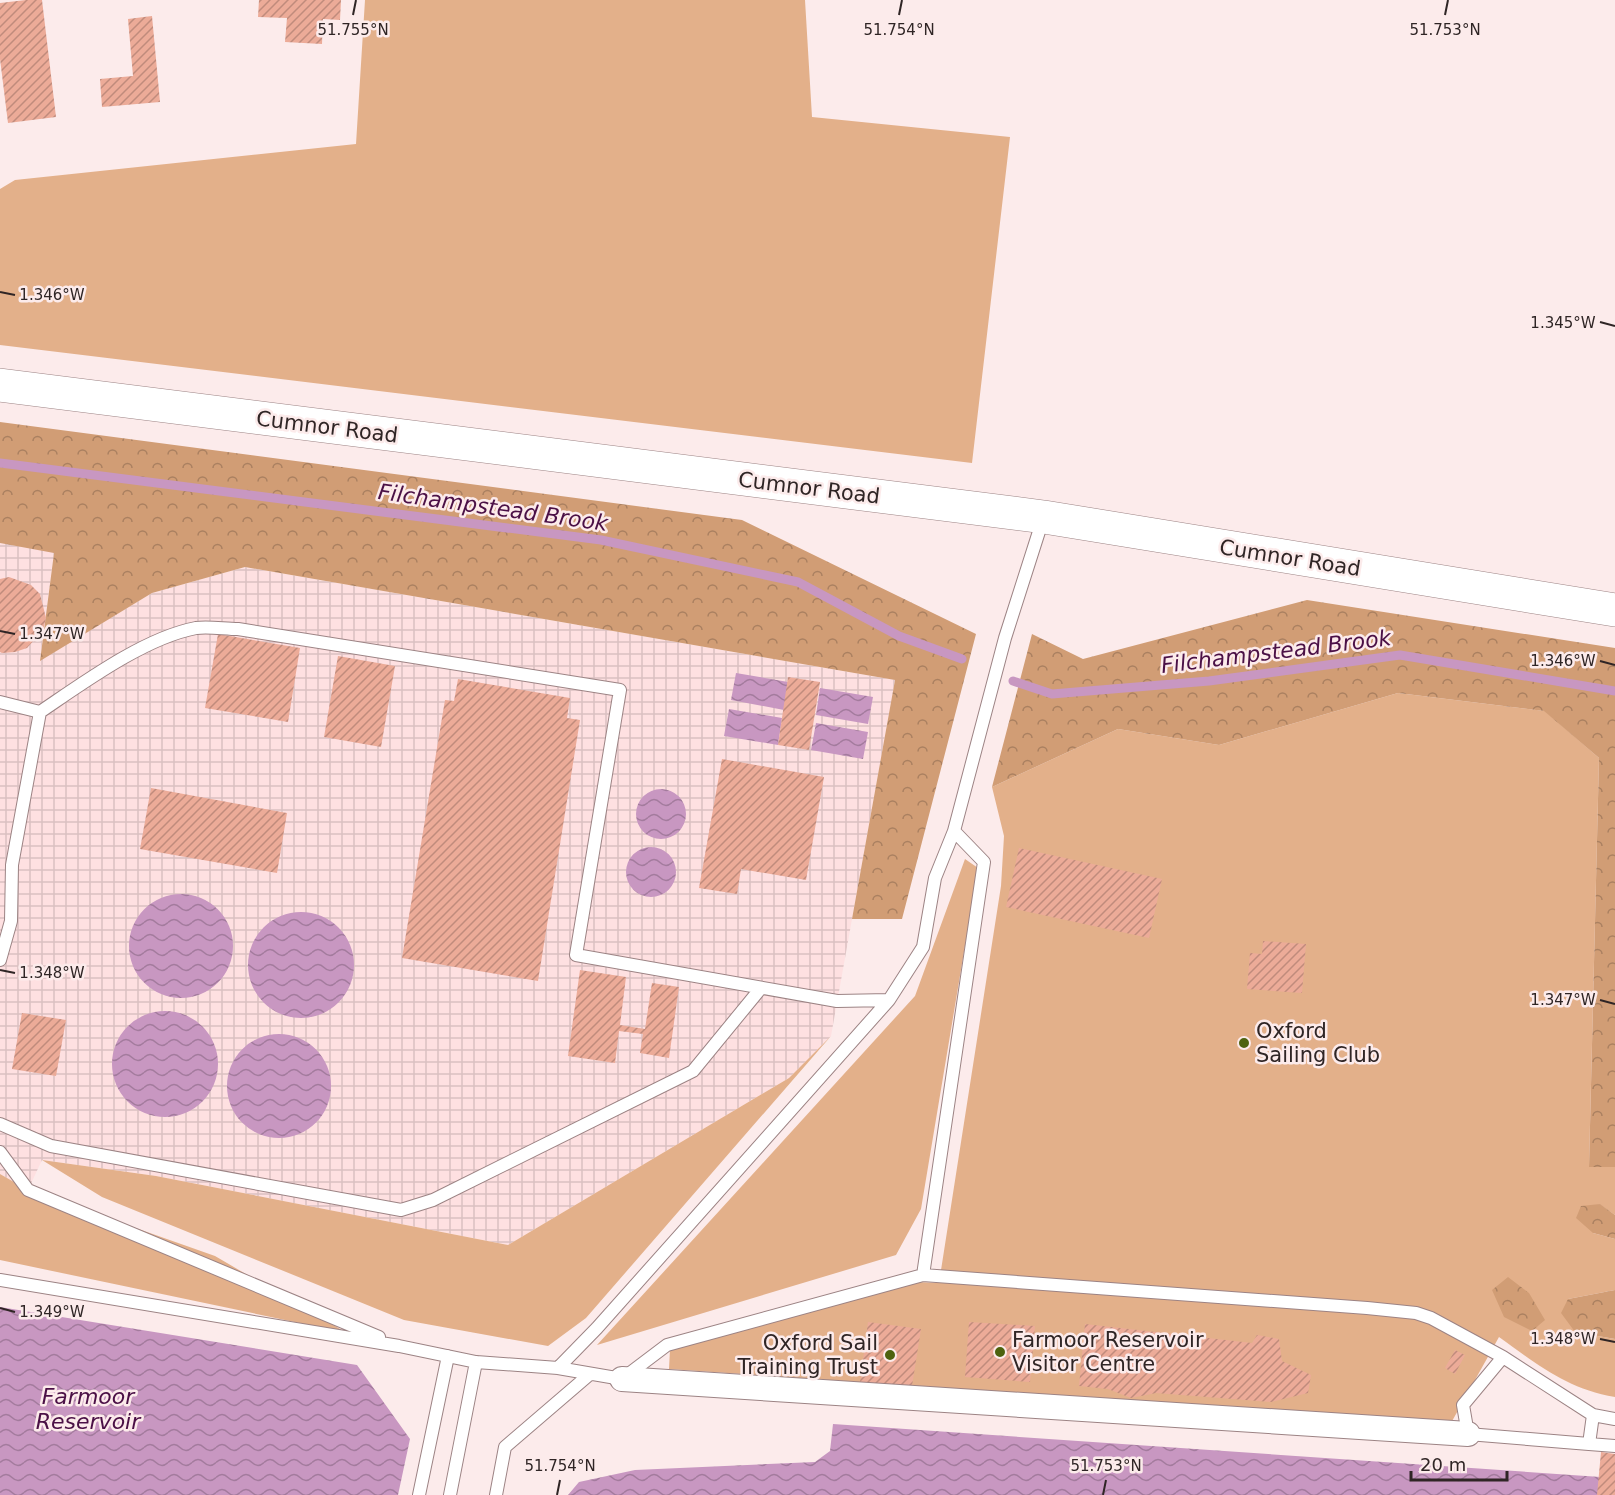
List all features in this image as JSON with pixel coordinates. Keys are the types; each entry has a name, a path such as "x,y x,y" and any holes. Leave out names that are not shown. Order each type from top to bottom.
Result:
{"main road":[{"name":"Cumnor Road","path":"0,386 1044,518 1615,610"}],"street":[{"path":"622,1379 1468,1434"}],"lane":[{"path":"558,1368 597,1328 889,1000 923,948 935,878 954,831 1005,638 1044,518"},
{"path":"0,960 11,921 6,864 40,712 97,673 146,647 196,628 237,629 620,690 576,955 837,1001 889,1000"},
{"path":"0,702 40,712"},
{"path":"923,1275 984,862 954,831"},
{"path":"0,1124 51,1146 401,1210 434,1200 693,1071 761,988"},
{"path":"0,1152 28,1190 399,1346"},
{"path":"0,1280 399,1346 476,1362 558,1368 622,1379 668,1345 923,1275 1416,1313 1438,1322 1503,1357 1593,1415 1615,1419"},
{"path":"419,1495 448,1356"},
{"path":"1503,1357 1463,1405 1468,1434 1615,1446"},
{"path":"450,1495 476,1362"},
{"path":"496,1495 505,1447 590,1374"},
{"path":"1589,1444 1593,1415"}],"shaded area":[{"path":"365,0 805,0 812,117 1010,137 972,463 0,345 0,189 15,180 356,144"},
{"path":"0,543 54,552 40,660 152,593 245,567 895,680 831,1036 789,1078 508,1245 156,1176 42,1160 28,1190 0,1174"},
{"name":"Oxford Sailing Club","path":"1398,693 1545,711 1599,758 1589,1166 1615,1167 1615,1215 1599,1204 1593,1233 1615,1239 1615,1290 1568,1299 1575,1332 1615,1339 1615,1397 1567,1382 1499,1337 1451,1423 669,1369 670,1349 916,1282 939,1283 1001,886 1004,836 992,787 1118,729 1219,745"},
{"path":"965,859 978,868 921,1209 896,1255 597,1345 915,996"},
{"path":"831,1036 586,1318 548,1346 404,1320 102,1197 42,1160 156,1176 508,1245 789,1078"},
{"path":"0,1174 28,1190 215,1256 347,1333 0,1260"}],"green space":[{"path":"0,422 742,520 976,634 902,919 852,919 895,680 245,567 152,593 40,661 54,553 0,543"},
{"path":"1307,600 1615,648 1615,1167 1589,1167 1599,758 1544,711 1398,693 1219,745 1118,729 992,787 1032,634 1083,659"},
{"path":"1600,1204 1615,1215 1615,1239 1593,1233 1576,1218 1581,1206"},
{"path":"1508,1277 1529,1293 1545,1320 1532,1331 1504,1317 1492,1290"},
{"path":"1615,1290 1615,1339 1575,1332 1561,1313 1568,1299"}],"water":[{"path":"736,673 788,682 784,710 731,700"},
{"path":"820,688 873,697 868,724 816,715"},
{"path":"729,709 782,718 778,745 724,736"},
{"path":"816,723 868,732 863,759 811,750"},
{"path":"661,789 679,796 686,814 679,832 661,839 643,832 636,814 643,796"},
{"path":"651,847 669,854 676,872 669,890 651,897 633,890 626,872 633,854"},
{"path":"181,894 201,898 218,909 229,926 233,946 229,966 218,983 201,994 181,998 161,994 144,983 133,966 129,946 133,926 144,909 161,898"},
{"path":"301,912 321,916 338,928 350,945 354,965 350,985 338,1002 321,1014 301,1018 281,1014 264,1002 252,985 248,965 252,945 264,928 281,916"},
{"path":"165,1011 185,1015 202,1027 214,1044 218,1064 214,1084 202,1101 185,1113 165,1117 145,1113 128,1101 116,1084 112,1064 116,1044 128,1027 145,1015"},
{"path":"279,1034 299,1038 316,1049 327,1066 331,1086 327,1106 316,1123 299,1134 279,1138 259,1134 242,1123 231,1106 227,1086 231,1066 242,1049 259,1038"},
{"name":"Farmoor Reservoir","path":"0,1307 357,1365 410,1439 398,1495 0,1495"},
{"path":"833,1424 1615,1478 1615,1495 568,1495 579,1482 635,1470 815,1462 830,1451"}],"building":[{"path":"42,0 56,117 8,123 0,59 0,3"},
{"path":"259,0 341,0 340,20 323,19 322,44 285,42 287,18 258,17"},
{"path":"152,16 160,102 102,107 100,79 133,76 128,19"},
{"path":"9,577 31,585 40,594 46,618 43,630 27,648 2,653 0,652 0,579"},
{"path":"218,634 300,648 288,722 205,708"},
{"path":"338,656 395,666 381,747 324,737"},
{"path":"788,677 820,682 809,750 778,745"},
{"path":"458,679 570,698 567,718 580,720 538,981 402,958 445,700 454,701"},
{"path":"722,759 824,777 806,880 741,869 737,894 699,888"},
{"path":"151,788 287,813 277,873 140,849"},
{"path":"1019,848 1162,879 1149,938 1006,907"},
{"path":"1263,941 1306,944 1302,993 1247,989 1250,953 1262,954"},
{"path":"580,970 626,977 620,1025 645,1029 652,983 679,987 669,1058 640,1053 643,1034 619,1031 615,1063 568,1056"},
{"path":"22,1013 66,1020 56,1076 12,1069"},
{"name":"Oxford Sail Training Trust","path":"868,1322 921,1329 912,1386 860,1382"},
{"name":"Farmoor Reservoir Visitor Centre","path":"969,1322 1035,1326 1030,1382 965,1377"},
{"path":"1085,1324 1252,1343 1257,1335 1279,1339 1282,1361 1311,1375 1308,1393 1271,1402 1156,1393 1131,1398 1108,1389 1079,1386"},
{"path":"1455,1350 1465,1355 1455,1374 1445,1368"},
{"path":"1601,1452 1615,1454 1615,1495 1597,1495"}],"waterway":[{"name":"Filchampstead Brook","path":"0,463 601,540 798,582 899,636 962,659"},
{"name":"Filchampstead Brook","path":"1013,681 1052,694 1209,681 1400,655 1615,691"}],"place":[{"name":"Oxford Sailing Club","path":"1244,1043"},
{"name":"Farmoor Reservoir Visitor Centre","path":"1000,1352"},
{"name":"Oxford Sail Training Trust","path":"890,1355"}]}
